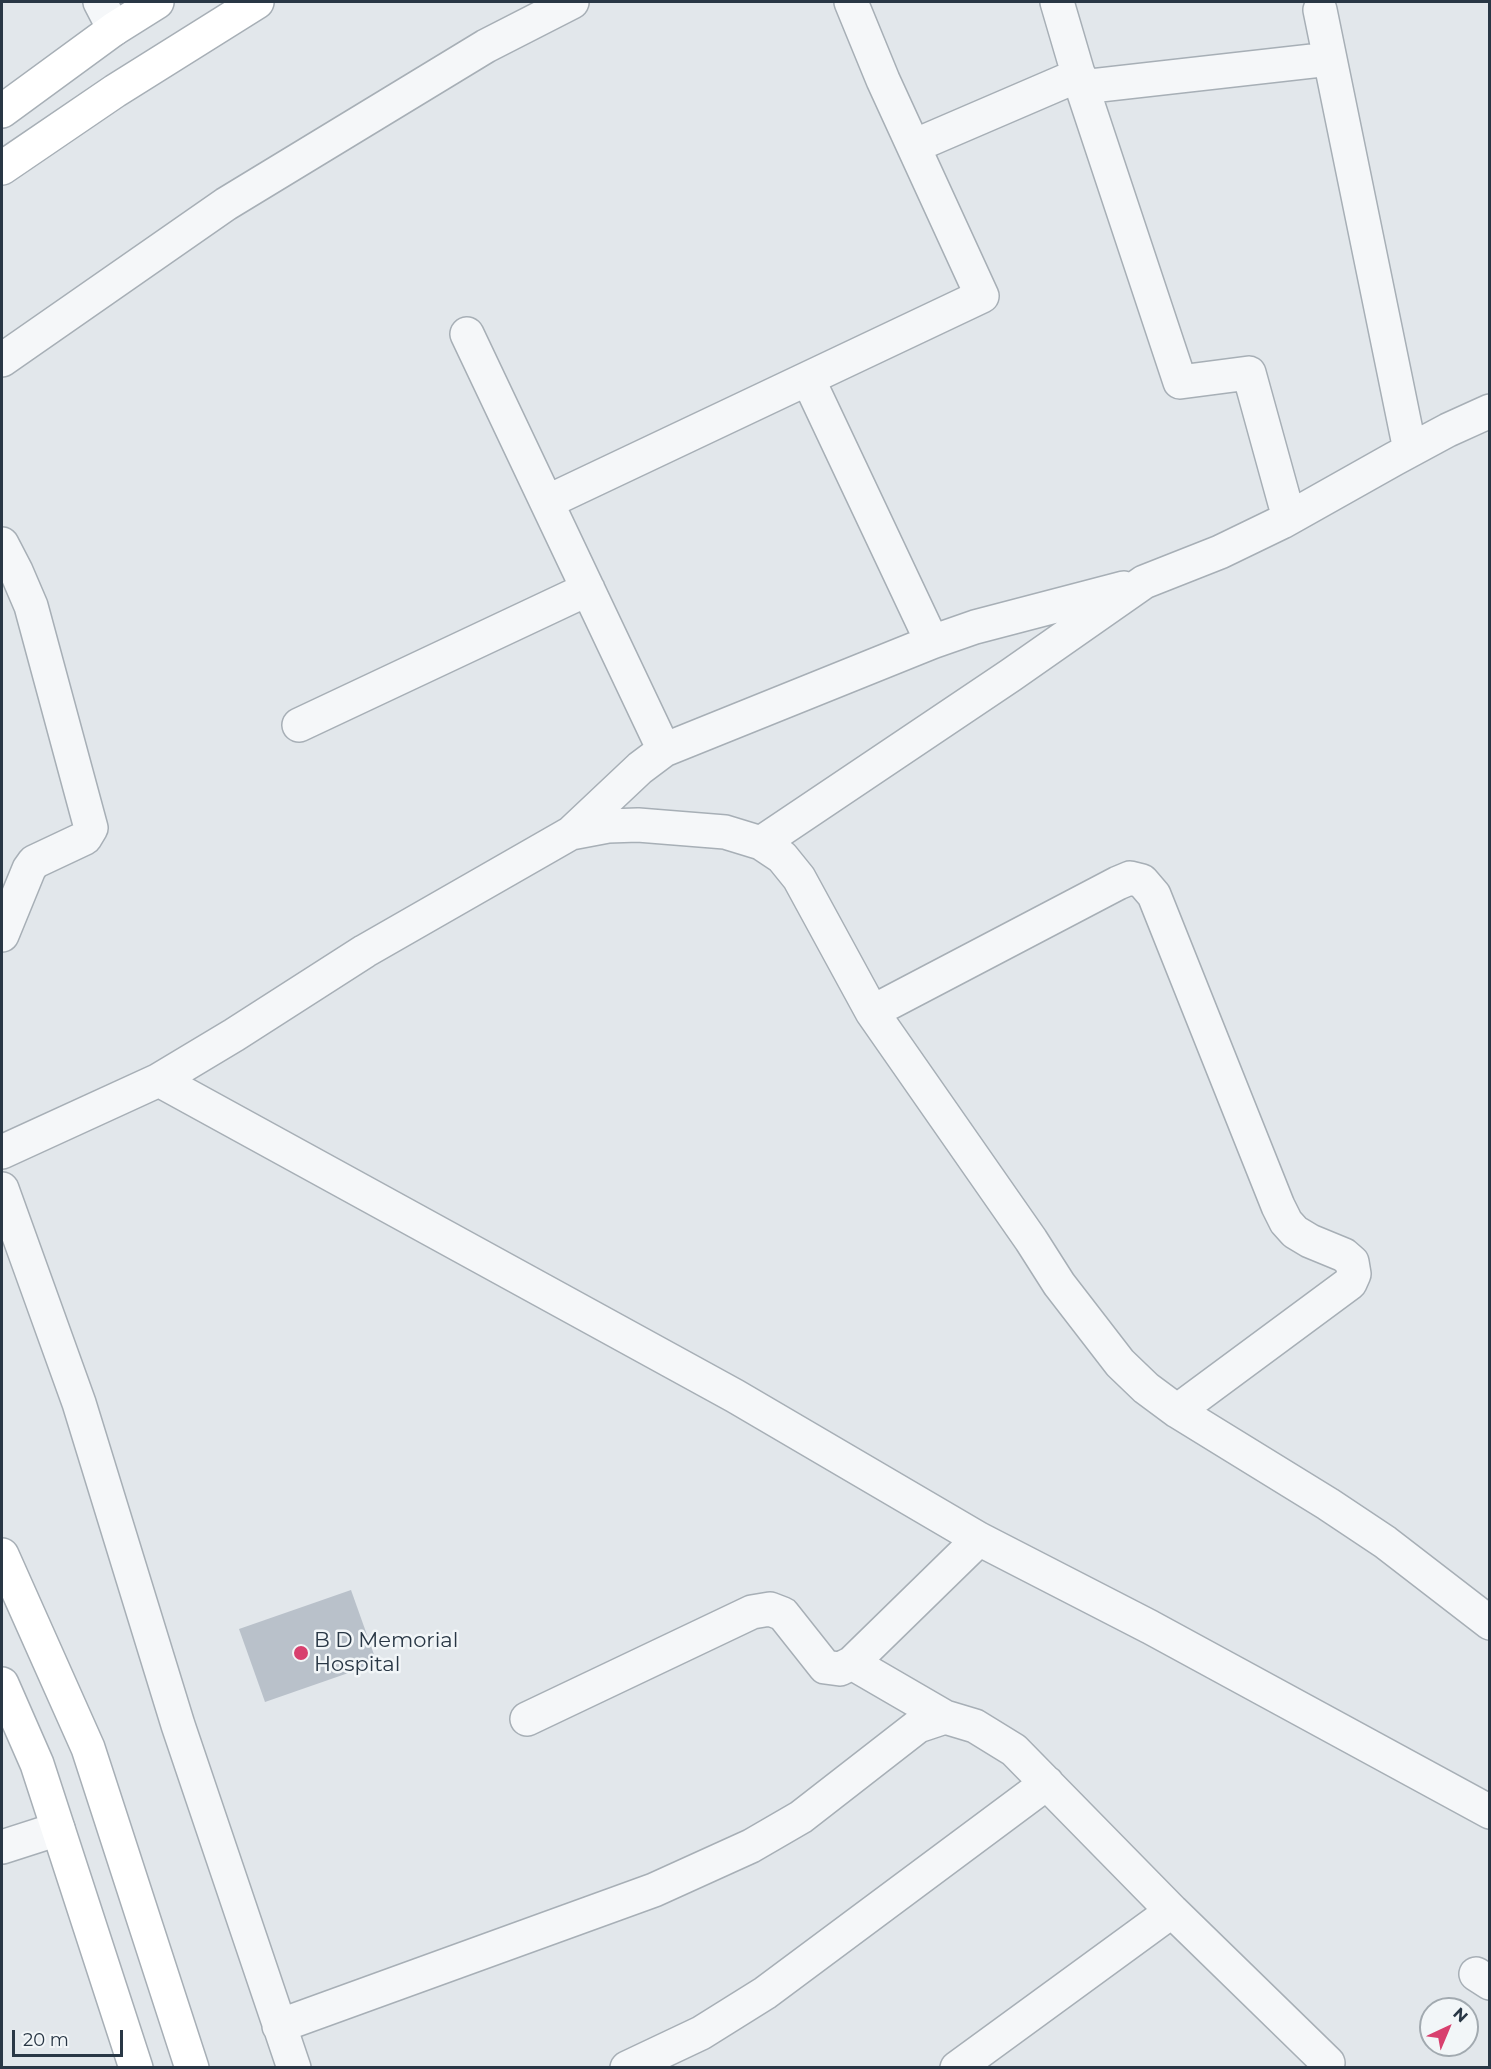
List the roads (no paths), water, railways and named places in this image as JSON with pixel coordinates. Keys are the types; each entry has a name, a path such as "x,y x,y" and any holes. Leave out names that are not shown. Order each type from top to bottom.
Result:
{"main road":[{"path":"2,111 107,15 157,2"},
{"path":"2,168 115,92 257,2"},
{"path":"2,1555 88,1748 192,2067"},
{"path":"2,1684 37,1764 136,2067"}],"street":[{"path":"2,360 226,204 486,46 572,2"},
{"path":"547,502 982,296 883,80 851,2"},
{"path":"1057,2 1180,382 1249,373 1289,518"},
{"path":"1320,9 1410,450"},
{"path":"914,146 1081,81 1330,59"},
{"path":"467,334 664,750"},
{"path":"808,379 932,642"},
{"path":"2,1152 159,1080 234,1035 364,951 571,833 640,768 664,750 932,642 975,627 1144,582 1220,552 1289,518 1448,430 1490,411"},
{"path":"2,544 31,606 91,828 85,838 34,862 2,935"},
{"path":"761,843 1011,675 1144,582"},
{"path":"299,725 588,589"},
{"path":"571,833 608,825 725,832 761,843 782,857 799,878 872,1012 1031,1240 1059,1284 1120,1363 1146,1388 1177,1411 1338,1510 1385,1542 1490,1623"},
{"path":"872,1012 1130,878 1142,881 1154,895 1286,1222 1295,1232 1310,1241 1344,1255 1352,1262 1354,1274 1350,1283 1177,1411"},
{"path":"159,1080 735,1396 979,1539 1150,1627 1490,1812"},
{"path":"2,1189 79,1403 178,1725 294,2067"},
{"path":"527,1719 752,1612 770,1609 783,1614 825,1666 840,1669 852,1663 979,1539"},
{"path":"852,1663 945,1717 975,1726 1014,1750 1328,2066"},
{"path":"279,2026 654,1890 751,1846 801,1817 918,1726 945,1717"},
{"path":"627,2067 700,2033 765,1993 1047,1783"},
{"path":"2,1847 58,1830"},
{"path":"957,2067 1172,1911"}],"place":[{"name":"B D Memorial Hospital","path":"301,1653"}]}
